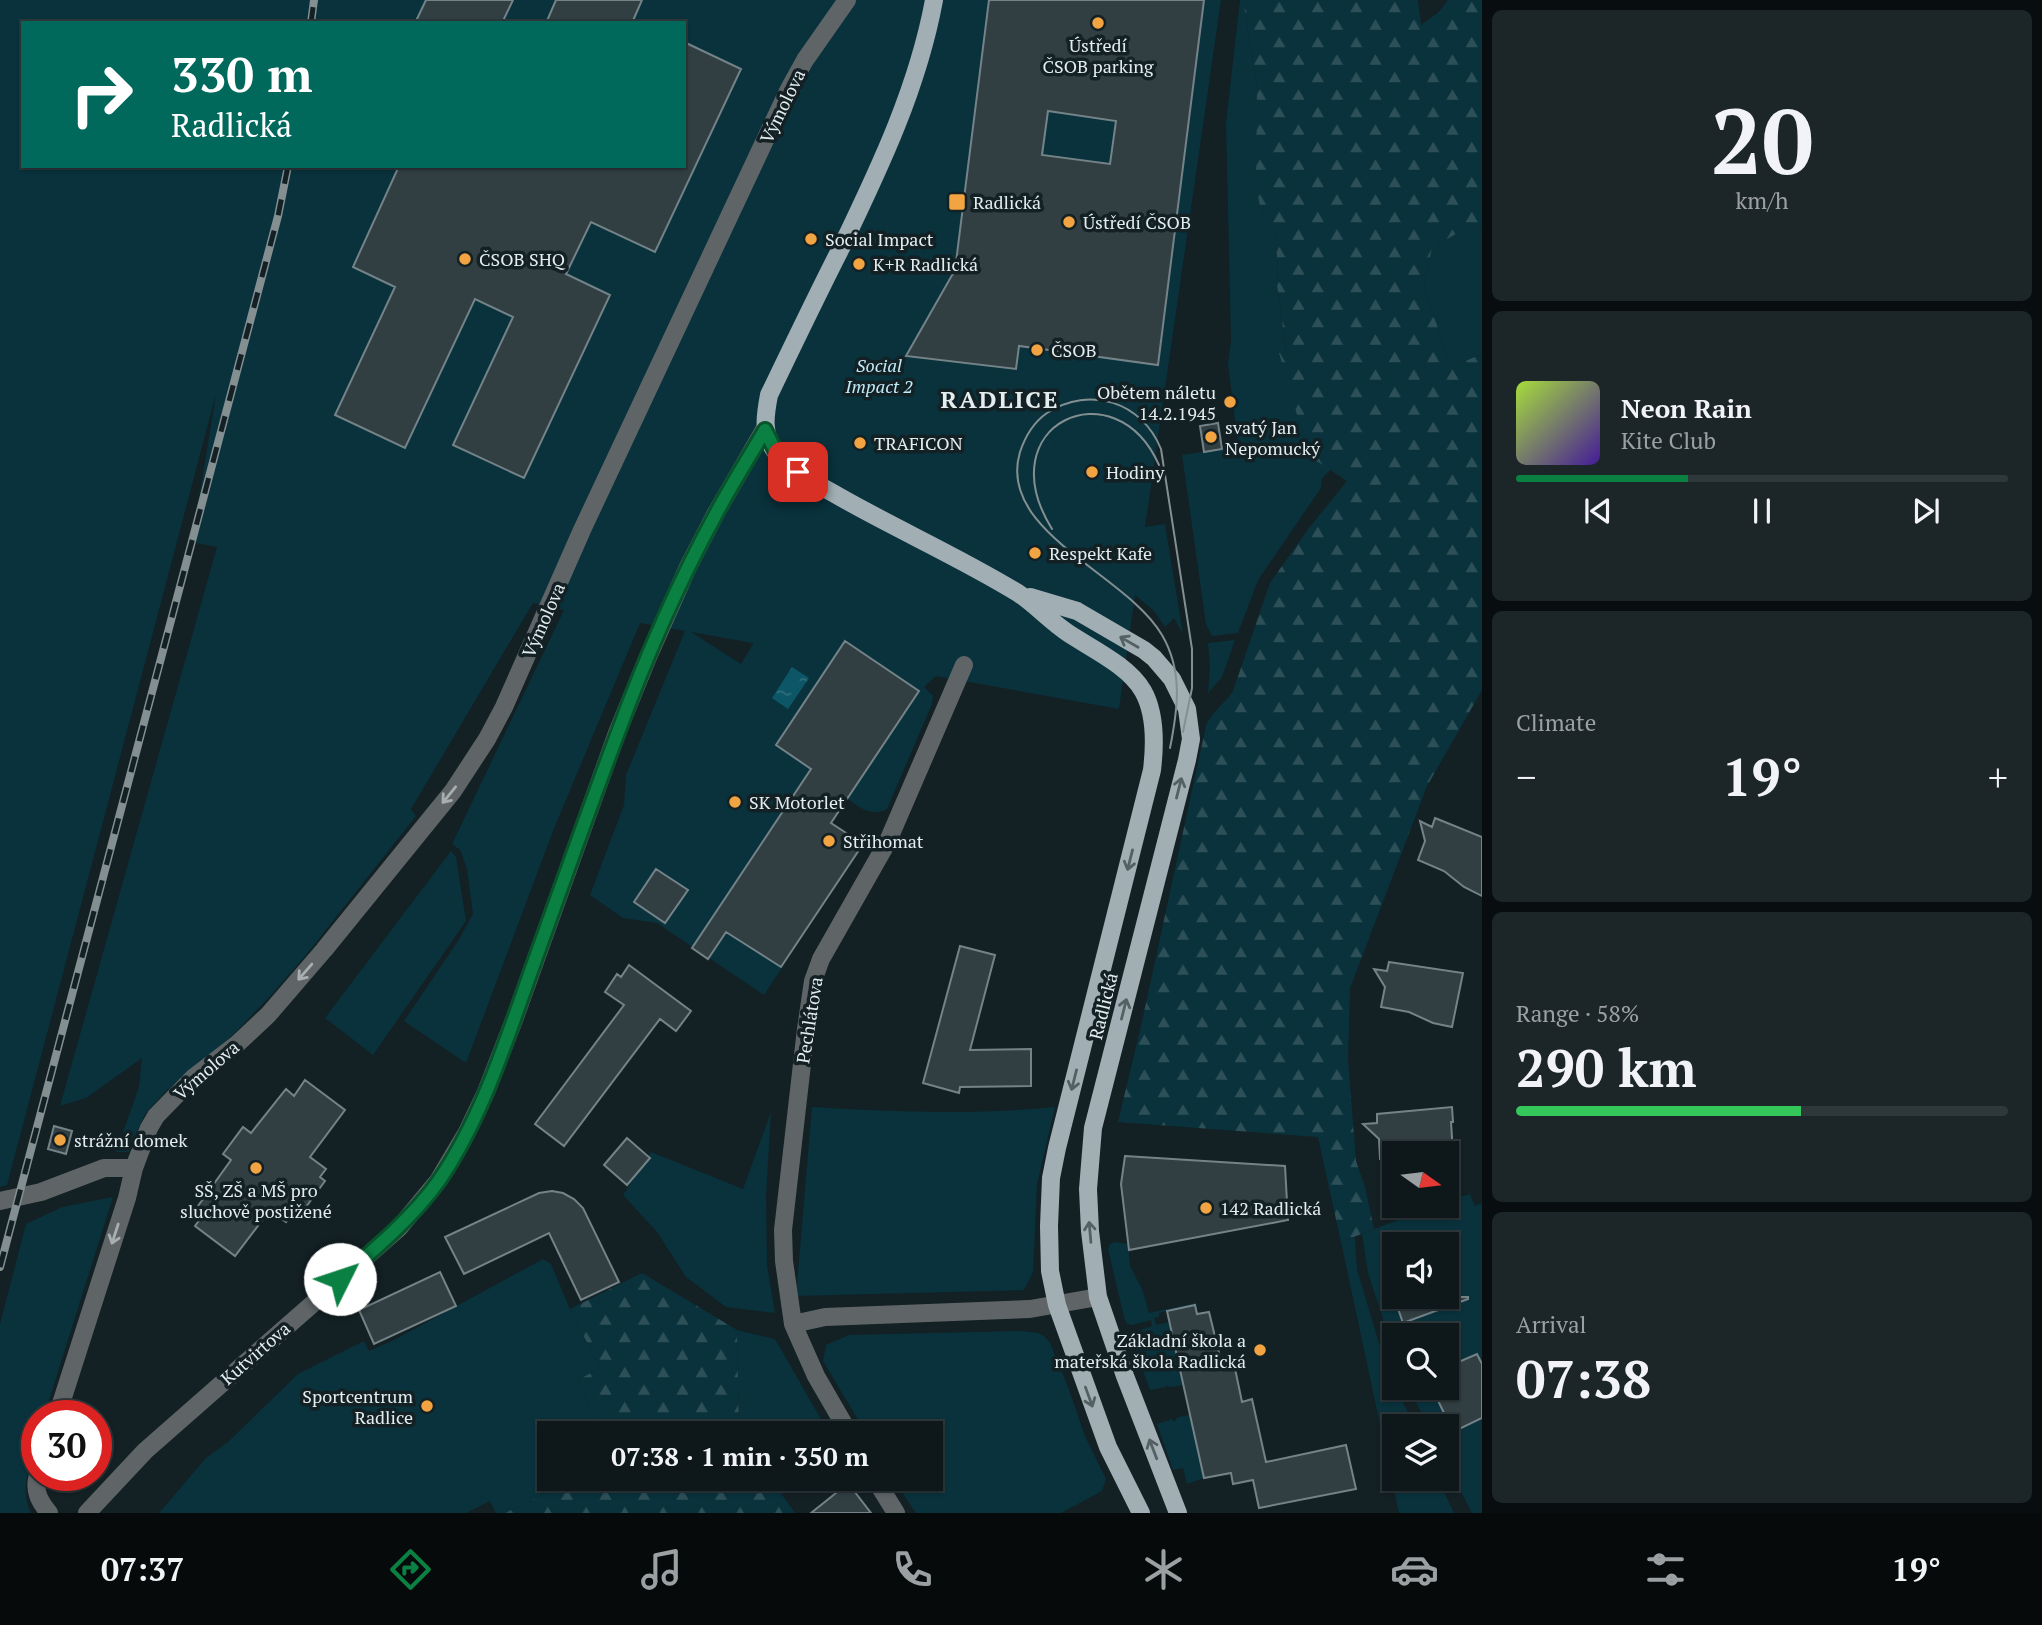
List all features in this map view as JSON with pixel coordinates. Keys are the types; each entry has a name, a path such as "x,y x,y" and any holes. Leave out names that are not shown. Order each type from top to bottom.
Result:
{"main road":[{"path":"765,430 769,395 895,130 922,52 934,0"},
{"name":"Radlická","path":"765,430 776,452 798,472 1020,594 1068,633 1086,643 1135,680 1147,698 1154,740 1152,770 1057,1148 1051,1178 1049,1226 1051,1271 1057,1305 1108,1447 1141,1513"},
{"name":"Radlická","path":"1020,594 1077,611 1149,654 1178,688 1187,709 1191,732 1187,760 1093,1128 1088,1189 1098,1297 1125,1376 1178,1513"}],"street":[{"name":"Výmolova","path":"62,1400 127,1198 134,1168 156,1116 193,1078 236,1045 268,1015 453,791 487,739 789,89 847,0"},
{"name":"Kutvirtova","path":"87,1513 145,1451 399,1228 438,1181 467,1132 486,1092 617,733 648,657 688,567 765,430"},
{"name":"Pechlátova","path":"842,1421 816,1376 793,1324 784,1261 783,1230 813,981 821,959 888,841 964,665"},
{"path":"0,1201 41,1192 104,1168 134,1168"},
{"path":"793,1324 825,1317 1030,1309 1098,1297"},
{"path":"37,1491 38,1499 50,1513"},
{"path":"882,1491 896,1513"}],"green space":[{"name":"Social Impact 2","path":"0,0 1221,0 1145,527 1165,524 1183,634 1174,618 1165,627 1154,611 1135,595 1119,709 936,676 924,687 933,696 932,704 887,809 871,812 848,799 831,822 863,844 764,995 657,923 623,918 590,895 624,805 626,775 685,631 640,623 553,831 466,1063 404,1021 473,914 467,869 460,850 452,844 564,610 533,603 411,809 416,816 272,994 232,1036 165,1092 145,1114 129,1152 116,1152 139,1087 142,1058 86,1098 60,1106 217,547 192,542 216,394 7,1185 0,1187","holes":["691,632 753,643 741,664"]},
{"path":"1240,0 1243,0 1257,86 1261,211 1275,232 1277,285 1286,352 1280,353 1309,456 1331,469 1322,478 1321,488 1258,580 1238,633 1212,636 1206,624 1182,455 1222,449 1240,459 1228,364 1231,341 1226,123"},
{"path":"1243,0 1418,0 1421,25 1439,12 1448,0 1482,0 1482,225 1461,231 1432,248 1424,286 1451,367 1482,354 1482,690 1427,786 1350,988 1348,1060 1356,1161 1374,1229 1341,1242 1318,1137 1118,1122 1206,726 1211,716 1233,691 1270,583 1347,481 1309,456 1279,353 1286,351 1277,285 1275,232 1261,211 1256,186 1257,86"},
{"path":"1482,225 1482,354 1451,367 1424,286 1432,248 1461,231"},
{"path":"1235,640 1222,677 1208,693 1208,643"},
{"path":"451,851 456,857 466,921 373,1055 325,1018"},
{"path":"812,1107 934,1112 1055,1107 1037,1184 1033,1272 1024,1290 796,1296"},
{"path":"771,1112 766,1196 767,1265 775,1313 726,1307 686,1277 657,1232 623,1195 651,1152 743,1189"},
{"path":"1470,1194 1475,1206 1482,1203 1482,1364 1477,1354 1459,1362 1459,1323 1384,1323 1368,1273 1362,1234 1403,1218 1460,1218 1460,1197"},
{"path":"113,1197 49,1400 21,1400 21,1491 26,1491 31,1513 0,1513 0,1324 26,1224 62,1207"},
{"path":"1355,1237 1357,1270 1382,1353 1382,1400 1402,1400 1408,1414 1382,1414 1382,1434 1341,1242"},
{"path":"1114,1242 1128,1244 1130,1266 1142,1289 1149,1313 1196,1303 1198,1315 1194,1305 1159,1313 1159,1317 1154,1318 1156,1325 1169,1322 1183,1385 1166,1385 1150,1390 1132,1340 1136,1332 1152,1326 1151,1320 1127,1324 1108,1249"},
{"name":"Sportcentrum Radlice","path":"543,1259 551,1264 600,1368 578,1380 597,1421 537,1421 537,1491 551,1491 505,1513 496,1513 490,1501 466,1513 159,1513 206,1458 228,1442 298,1374 364,1341 369,1351"},
{"path":"642,1273 737,1330 739,1421 597,1421 578,1380 600,1368 570,1309"},
{"path":"737,1330 775,1339 822,1421 739,1421"},
{"path":"1022,1331 1044,1336 1050,1343 1085,1436 1106,1479 1102,1491 1061,1513 916,1513 901,1491 943,1491 943,1421 859,1421 823,1361 826,1345 849,1335"},
{"path":"1415,1400 1438,1400 1444,1414 1422,1414"},
{"path":"1190,1415 1204,1478 1187,1484 1183,1468 1173,1470 1157,1424 1172,1419 1174,1422 1178,1417"},
{"path":"1482,1418 1482,1513 1472,1513 1459,1488 1459,1429"},
{"path":"551,1491 781,1491 795,1513 505,1513"},
{"path":"1394,1491 1444,1491 1454,1513 1399,1513"}],"water":[{"path":"792,667 809,678 788,709 772,698"}],"building":[{"path":"426,0 513,0 503,21 416,21"},
{"path":"556,0 642,0 633,21 547,21"},
{"name":"Ústředí ČSOB","path":"989,0 1204,0 1158,365 1019,346 1016,369 906,356 955,270","holes":["1048,111 1116,121 1110,164 1042,155"]},
{"name":"ČSOB SHQ","path":"686,43 741,69 655,252 591,222 566,274 610,295 524,478 453,445 513,317 475,299 405,448 335,415 395,287 353,267 398,168 686,168"},
{"name":"svatý Jan Nepomucký","path":"1218,423 1222,449 1204,452 1200,426"},
{"path":"845,641 919,691 831,823 863,844 781,967 726,932 708,959 692,948 811,769 776,745"},
{"path":"1435,818 1482,837 1482,896 1464,887 1444,871 1418,860 1425,841 1420,821 1432,827"},
{"path":"656,869 688,890 665,923 634,902"},
{"path":"960,946 995,955 970,1050 1031,1049 1031,1086 960,1087 959,1093 923,1083"},
{"path":"1389,962 1463,973 1452,1027 1433,1023 1409,1012 1381,1007 1385,987 1374,969 1387,971"},
{"path":"629,965 691,1011 676,1031 660,1019 564,1146 535,1124 624,1005 605,992 617,974 621,977"},
{"name":"SŠ, ZŠ a MŠ pro sluchově postižené","path":"305,1080 345,1110 310,1157 326,1169 320,1177 325,1181 298,1218 292,1214 286,1222 270,1210 235,1256 195,1226 206,1211 198,1206 231,1160 223,1154 243,1127 251,1133 286,1089 294,1096"},
{"path":"1452,1107 1452,1141 1382,1141 1380,1159 1379,1139 1363,1124 1377,1123 1377,1114"},
{"name":"strážní domek","path":"54,1126 72,1131 66,1154 48,1149"},
{"path":"627,1138 650,1158 627,1185 604,1165"},
{"name":"142 Radlická","path":"1125,1156 1285,1166 1288,1220 1129,1250 1121,1184"},
{"path":"552,1191 574,1199 583,1208 619,1282 581,1300 549,1233 464,1274 445,1237 539,1193"},
{"path":"440,1272 456,1306 374,1344 359,1310"},
{"path":"1459,1297 1468,1299 1459,1302"},
{"path":"1195,1305 1197,1314 1209,1312 1221,1361 1233,1359 1242,1402 1252,1399 1266,1462 1346,1445 1356,1489 1259,1508 1253,1480 1233,1484 1231,1473 1204,1478 1167,1311"},
{"path":"1398,1309 1441,1309 1403,1323"},
{"path":"1477,1354 1482,1364 1482,1418 1459,1429 1459,1414 1444,1414 1438,1400 1459,1400 1459,1362"},
{"path":"838,1491 854,1491 871,1513 811,1513"}],"tram line":[{"path":"1170,748 1177,690 1173,662 1162,635 1145,613 1122,592 1045,529 1027,506 1018,480 1020,452 1027,435 1042,417 1063,405 1080,400 1113,403 1141,420 1161,449 1192,649 1192,688 1183,732"},
{"path":"1052,529 1036,492 1035,461 1046,437 1065,420 1089,414 1115,418 1139,435 1159,465"}],"railway":[{"path":"311,21 314,0"},
{"path":"0,1267 278,216 288,168"}],"place":[{"name":"Ústředí ČSOB parking","path":"1098,23"},
{"name":"Radlická","path":"957,202"},
{"name":"Ústředí ČSOB","path":"1069,222"},
{"name":"Social Impact","path":"811,239"},
{"name":"ČSOB SHQ","path":"465,259"},
{"name":"K+R Radlická","path":"859,264"},
{"name":"ČSOB","path":"1037,350"},
{"name":"Obětem náletu 14.2.1945","path":"1230,402"},
{"name":"svatý Jan Nepomucký","path":"1211,437"},
{"name":"TRAFICON","path":"860,443"},
{"name":"Hodiny","path":"1092,472"},
{"name":"Respekt Kafe","path":"1035,553"},
{"name":"SK Motorlet","path":"735,802"},
{"name":"Střihomat","path":"829,841"},
{"name":"strážní domek","path":"60,1140"},
{"name":"SŠ, ZŠ a MŠ pro sluchově postižené","path":"256,1168"},
{"name":"142 Radlická","path":"1206,1208"},
{"name":"Základní škola a mateřská škola Radlická","path":"1260,1350"},
{"name":"Sportcentrum Radlice","path":"427,1406"}],"district":[{"name":"RADLICE","path":"1000,399"}],"route":[{"path":"340,1279 399,1228 438,1181 467,1132 514,1020 617,733 648,657 688,567 765,430 776,452 798,472"}]}
